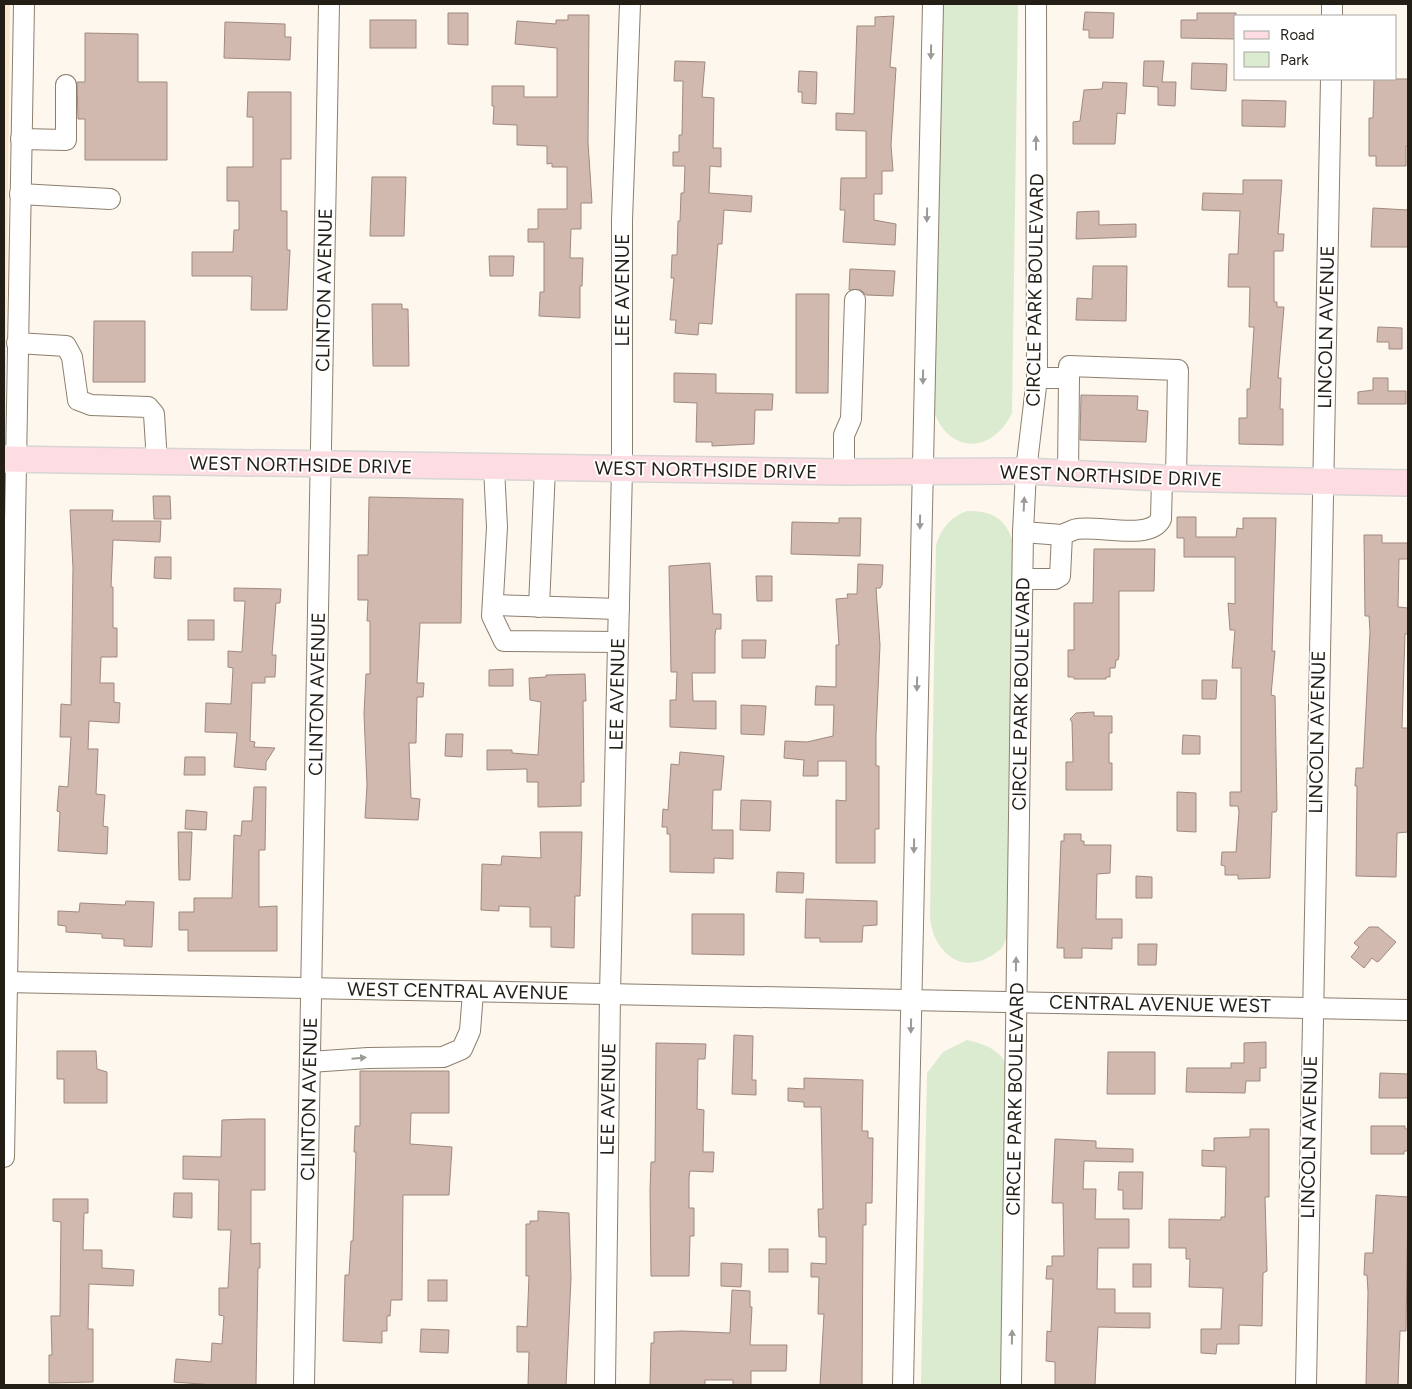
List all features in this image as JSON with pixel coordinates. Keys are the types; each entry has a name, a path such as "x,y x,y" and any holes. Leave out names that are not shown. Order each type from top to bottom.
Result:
{"main road":[{"name":"WEST NORTHSIDE DRIVE","path":"9,459 320,466 921,473 1026,471 1169,478 1408,483"}],"street":[{"path":"4,1157 9,459 16,343 24,4"},
{"name":"CLINTON AVENUE","path":"304,1385 329,4"},
{"name":"LEE AVENUE","path":"605,1385 610,994 622,469 622,220 630,4"},
{"path":"903,1385 932,4"},
{"name":"CIRCLE PARK BOULEVARD","path":"1011,1385 1024,579 1023,532 1026,471 1037,378 1036,4"},
{"name":"LINCOLN AVENUE","path":"1306,1385 1311,1008 1331,80"},
{"path":"21,139 66,140 66,85"},
{"path":"20,194 110,198"},
{"path":"844,472 844,435 851,419 855,300"},
{"path":"16,343 66,346 72,357 78,400 91,405 148,406 154,414 156,462"},
{"path":"1023,532 1062,535 1077,529 1147,531 1158,524 1161,519 1169,478 1178,370 1069,366 1068,474"},
{"path":"1037,378 1069,378"},
{"path":"494,468 497,527 492,616 504,641 618,642"},
{"path":"539,606 545,468"},
{"path":"1024,579 1055,579 1060,576 1062,535"},
{"path":"493,605 619,609"},
{"name":"WEST CENTRAL AVENUE","path":"5,982 912,1000"},
{"path":"310,1062 368,1058 443,1057 462,1049 470,1031 473,992"},
{"name":"CENTRAL AVENUE WEST","path":"912,1000 1408,1010"}],"shaded area":[{"path":"4,4 10,4 4,565"}],"green space":[{"path":"939,4 1018,4 1012,413 1004,426 994,436 983,442 972,444 961,442 950,436 941,426 934,412"},
{"path":"967,511 985,513 998,519 1008,530 1014,546 1009,932 1003,946 999,950 986,959 972,963 962,962 946,953 934,936 930,916 936,545 947,524 956,516"},
{"path":"967,1040 994,1050 1006,1064 1001,1385 921,1385 927,1073 943,1052"}],"building":[{"path":"1085,12 1114,13 1113,38 1089,38 1089,30 1083,30"},
{"path":"448,13 468,13 468,45 448,44"},
{"path":"1197,13 1236,13 1234,15 1234,39 1181,38 1181,20 1197,20"},
{"path":"568,15 589,15 588,142 592,203 581,203 581,229 571,229 570,258 583,258 582,286 580,286 580,318 539,316 540,292 544,292 544,242 528,242 528,229 538,229 538,209 567,209 567,167 552,167 552,163 547,164 547,146 517,145 517,125 493,124 494,106 492,106 492,86 524,86 524,97 557,97 557,48 515,44 517,21 556,24 556,20 568,20"},
{"path":"894,16 890,67 896,68 891,145 893,171 882,171 882,194 874,194 874,220 896,224 895,245 843,242 845,210 840,210 841,178 866,178 866,131 836,130 836,113 854,114 857,26 875,26 875,17"},
{"path":"370,20 416,20 416,48 370,48"},
{"path":"225,22 285,24 285,37 291,37 290,60 224,58"},
{"path":"85,33 138,34 138,82 167,82 167,160 85,160 85,119 78,119 77,82 85,82"},
{"path":"675,61 705,62 702,97 714,98 713,148 721,148 721,167 710,166 709,193 752,196 751,212 724,210 722,244 718,244 712,324 699,323 698,335 675,333 676,320 670,320 674,278 671,278 672,255 677,255 678,221 680,221 681,193 684,193 685,166 673,166 673,152 679,152 679,135 682,135 683,81 674,81"},
{"path":"1144,61 1164,61 1162,82 1176,82 1175,106 1158,105 1158,87 1143,86"},
{"path":"1192,63 1227,64 1226,91 1191,89"},
{"path":"799,71 817,72 816,104 802,103 802,92 798,92"},
{"path":"1408,79 1408,146 1406,146 1406,166 1376,166 1376,156 1369,156 1369,118 1373,118 1374,80"},
{"path":"1103,82 1127,83 1125,114 1117,113 1115,144 1073,144 1073,122 1080,121 1084,90 1102,89"},
{"path":"248,92 291,92 291,159 281,159 281,211 287,211 287,250 290,250 287,310 251,310 252,277 192,276 192,252 233,252 234,230 239,230 239,201 227,201 227,167 253,167 253,117 247,117"},
{"path":"1242,100 1286,101 1285,127 1242,126"},
{"path":"372,177 406,177 404,236 370,236"},
{"path":"1243,180 1282,180 1278,234 1284,234 1283,251 1274,251 1274,302 1277,302 1277,307 1284,307 1278,378 1281,378 1280,409 1283,409 1283,445 1239,444 1239,418 1247,418 1247,389 1250,389 1254,327 1249,327 1250,287 1228,287 1229,254 1238,254 1240,211 1202,210 1203,193 1243,194"},
{"path":"1373,208 1408,210 1408,247 1371,247"},
{"path":"1099,211 1099,225 1136,224 1136,237 1076,239 1077,212"},
{"path":"489,256 514,256 513,276 490,276"},
{"path":"1093,266 1127,266 1126,321 1076,320 1077,298 1092,299"},
{"path":"850,269 895,271 893,296 866,295 861,290 849,290"},
{"path":"796,294 829,294 828,393 796,393"},
{"path":"372,304 402,304 402,309 408,309 409,366 373,366"},
{"path":"94,321 145,321 145,382 93,382"},
{"path":"1378,327 1402,328 1402,349 1389,349 1389,342 1377,342"},
{"path":"674,373 716,374 716,393 773,394 772,410 755,410 754,444 712,446 712,442 696,442 697,403 674,402"},
{"path":"1373,378 1388,378 1388,391 1406,391 1406,404 1358,404 1358,392 1373,390"},
{"path":"1081,395 1138,396 1137,410 1148,411 1146,442 1080,440"},
{"path":"153,496 170,496 171,519 154,519"},
{"path":"369,497 463,499 461,623 420,623 417,683 424,683 423,697 417,697 416,743 409,743 411,798 420,799 418,820 365,818 367,785 364,714 366,674 370,674 370,621 367,621 368,600 358,600 358,555 368,555"},
{"path":"70,510 113,510 112,521 161,521 160,542 113,540 111,587 113,587 113,628 117,628 117,657 101,657 100,683 114,683 114,702 120,703 119,723 89,721 88,749 98,749 96,794 105,795 103,826 108,827 107,854 58,851 60,812 57,811 59,786 68,787 71,737 60,737 61,704 71,705 73,568"},
{"path":"1177,517 1196,517 1196,537 1236,537 1237,528 1243,529 1243,518 1276,518 1272,651 1275,651 1271,695 1275,696 1277,809 1276,812 1272,812 1270,878 1238,879 1238,875 1225,875 1225,866 1221,865 1222,852 1236,852 1239,812 1238,806 1230,806 1230,792 1241,792 1241,668 1232,668 1235,630 1230,630 1228,603 1235,604 1235,557 1184,557 1184,538 1177,538"},
{"path":"839,518 861,518 860,556 791,554 792,522 839,523"},
{"path":"1364,535 1382,535 1382,543 1408,543 1408,559 1399,559 1398,607 1408,608 1408,634 1405,634 1402,728 1408,728 1408,832 1397,833 1396,877 1356,876 1356,768 1363,768 1370,632 1369,616 1365,616"},
{"path":"1094,549 1155,549 1154,591 1119,591 1119,656 1118,660 1116,660 1115,668 1110,668 1110,677 1106,677 1106,679 1074,679 1074,677 1068,677 1068,650 1074,650 1074,603 1093,603"},
{"path":"155,557 171,557 171,579 154,578"},
{"path":"710,563 713,614 721,614 721,629 716,629 715,635 715,673 692,673 693,701 716,701 716,729 670,727 670,700 676,700 677,672 671,672 669,566"},
{"path":"858,564 883,565 882,585 880,588 876,588 880,645 876,735 876,766 879,766 879,829 875,829 875,863 836,863 836,800 846,801 846,761 818,761 818,776 803,776 804,760 784,758 785,741 807,742 833,736 834,705 815,705 816,686 836,687 836,645 839,645 836,599 848,598 847,594 857,594"},
{"path":"756,576 772,576 772,601 757,601"},
{"path":"234,588 281,589 280,603 276,603 272,655 276,655 275,677 265,677 265,683 252,683 250,741 255,742 254,747 275,748 266,762 266,770 234,767 237,733 205,732 206,703 231,704 233,668 228,667 228,651 242,652 245,601 234,601"},
{"path":"188,620 214,620 214,640 188,640"},
{"path":"742,640 766,640 765,658 742,658"},
{"path":"513,669 513,686 489,686 489,670"},
{"path":"585,674 586,701 583,701 584,782 581,782 581,806 538,807 538,782 527,782 527,769 487,770 487,750 512,750 512,753 538,755 541,702 530,700 529,678 546,677 546,675"},
{"path":"1202,680 1217,680 1216,699 1202,699"},
{"path":"741,705 766,706 764,735 741,734"},
{"path":"1094,712 1094,716 1112,716 1112,733 1109,733 1109,763 1112,763 1112,790 1066,790 1066,762 1073,762 1072,722 1070,719 1076,713"},
{"path":"446,734 463,734 462,757 445,756"},
{"path":"1183,735 1200,736 1200,754 1182,754"},
{"path":"680,752 724,756 721,790 713,790 712,830 733,830 733,859 714,858 714,873 670,872 670,834 667,834 667,827 662,827 663,809 668,810 671,764 679,765"},
{"path":"185,757 205,757 205,775 184,775"},
{"path":"254,787 266,787 265,850 259,850 259,907 277,906 277,951 188,951 188,930 179,930 179,912 194,912 194,898 232,898 234,835 241,836 242,821 252,821"},
{"path":"1177,792 1196,793 1196,832 1177,831"},
{"path":"741,800 771,801 770,831 740,830"},
{"path":"186,810 207,812 206,830 185,829"},
{"path":"178,832 192,832 190,880 179,880"},
{"path":"540,832 582,832 580,896 575,896 574,948 551,947 551,927 530,927 530,907 499,906 499,911 481,910 482,864 501,865 502,856 541,858"},
{"path":"1064,834 1081,834 1081,841 1084,841 1084,845 1111,845 1110,873 1097,874 1096,919 1122,919 1122,938 1112,938 1112,949 1082,948 1082,958 1064,958 1064,948 1057,948 1061,841 1064,841"},
{"path":"777,872 804,873 803,893 776,892"},
{"path":"1136,876 1152,877 1152,898 1136,898"},
{"path":"806,899 877,901 877,925 863,926 862,942 820,942 820,938 805,938"},
{"path":"126,901 154,902 152,947 124,946 124,939 102,938 102,934 66,932 66,926 58,925 58,911 79,912 80,903 125,905"},
{"path":"692,914 744,914 744,955 692,954"},
{"path":"1369,927 1378,927 1396,942 1379,961 1377,962 1372,958 1364,968 1351,957 1359,947 1354,943"},
{"path":"1138,944 1157,944 1156,965 1138,965"},
{"path":"734,1035 753,1036 752,1080 756,1080 756,1095 732,1094"},
{"path":"1266,1042 1266,1068 1260,1068 1260,1081 1246,1081 1245,1093 1186,1092 1187,1068 1231,1068 1231,1063 1244,1063 1244,1043"},
{"path":"656,1043 706,1044 705,1059 698,1059 697,1109 704,1110 703,1152 714,1152 713,1172 690,1171 689,1208 694,1208 694,1236 690,1236 689,1276 651,1276 650,1191 651,1162 655,1162"},
{"path":"57,1051 96,1051 97,1069 107,1072 107,1103 64,1103 64,1079 57,1079"},
{"path":"1108,1052 1155,1052 1155,1094 1107,1094"},
{"path":"360,1071 449,1071 449,1113 411,1113 410,1144 452,1147 449,1195 403,1195 402,1300 391,1300 390,1316 387,1316 387,1331 382,1331 382,1343 343,1341 345,1275 349,1275 351,1241 353,1241 355,1126 360,1126"},
{"path":"1380,1073 1408,1074 1408,1098 1379,1098"},
{"path":"804,1078 863,1080 862,1131 868,1131 868,1138 873,1138 872,1203 866,1203 866,1225 863,1225 862,1385 820,1385 824,1314 818,1314 819,1277 811,1277 811,1263 826,1264 826,1237 819,1237 818,1209 823,1209 821,1107 804,1107 804,1102 788,1101 788,1088 804,1089"},
{"path":"265,1119 265,1190 251,1190 251,1244 260,1243 256,1385 214,1385 174,1382 176,1359 211,1362 212,1343 222,1344 224,1316 219,1315 219,1288 228,1288 231,1230 218,1230 219,1180 183,1179 183,1156 221,1157 222,1120"},
{"path":"1371,1126 1405,1126 1405,1129 1408,1129 1408,1151 1404,1151 1404,1154 1371,1154"},
{"path":"1250,1129 1269,1129 1269,1197 1265,1197 1267,1271 1263,1273 1262,1326 1239,1325 1239,1344 1217,1344 1216,1354 1201,1353 1201,1329 1221,1329 1223,1288 1189,1287 1190,1259 1186,1259 1186,1248 1169,1248 1169,1219 1221,1220 1221,1217 1225,1217 1226,1167 1202,1166 1202,1150 1214,1151 1214,1138 1250,1137"},
{"path":"1055,1139 1096,1141 1096,1148 1133,1149 1133,1162 1084,1161 1083,1189 1096,1189 1095,1219 1129,1219 1129,1248 1098,1248 1097,1289 1115,1289 1115,1313 1150,1313 1150,1328 1098,1327 1095,1385 1055,1385 1055,1362 1046,1361 1047,1331 1051,1332 1053,1279 1046,1279 1047,1266 1052,1266 1052,1256 1064,1256 1063,1203 1052,1203"},
{"path":"1119,1172 1143,1172 1142,1209 1123,1209 1123,1190 1118,1190"},
{"path":"174,1193 192,1193 192,1218 173,1217"},
{"path":"1376,1195 1408,1197 1406,1331 1400,1331 1398,1385 1366,1385 1368,1292 1367,1275 1364,1275 1365,1253 1373,1253"},
{"path":"53,1199 88,1199 88,1213 84,1213 83,1250 102,1250 102,1268 134,1270 133,1286 89,1284 88,1329 93,1329 93,1382 49,1383 49,1355 52,1355 51,1316 60,1316 61,1222 53,1221"},
{"path":"538,1211 569,1213 571,1278 566,1385 528,1385 529,1352 517,1352 517,1326 527,1327 529,1276 526,1276 526,1224 530,1224 530,1221 538,1221"},
{"path":"769,1249 788,1249 788,1272 769,1272"},
{"path":"721,1263 742,1264 741,1287 721,1286"},
{"path":"1133,1264 1151,1264 1151,1287 1133,1287"},
{"path":"428,1280 447,1280 447,1301 428,1301"},
{"path":"732,1290 750,1291 750,1307 752,1307 750,1345 787,1345 786,1371 751,1371 751,1385 733,1385 733,1380 705,1380 705,1385 650,1385 651,1343 654,1343 654,1332 730,1333"},
{"path":"421,1329 449,1330 448,1353 420,1352"}]}
